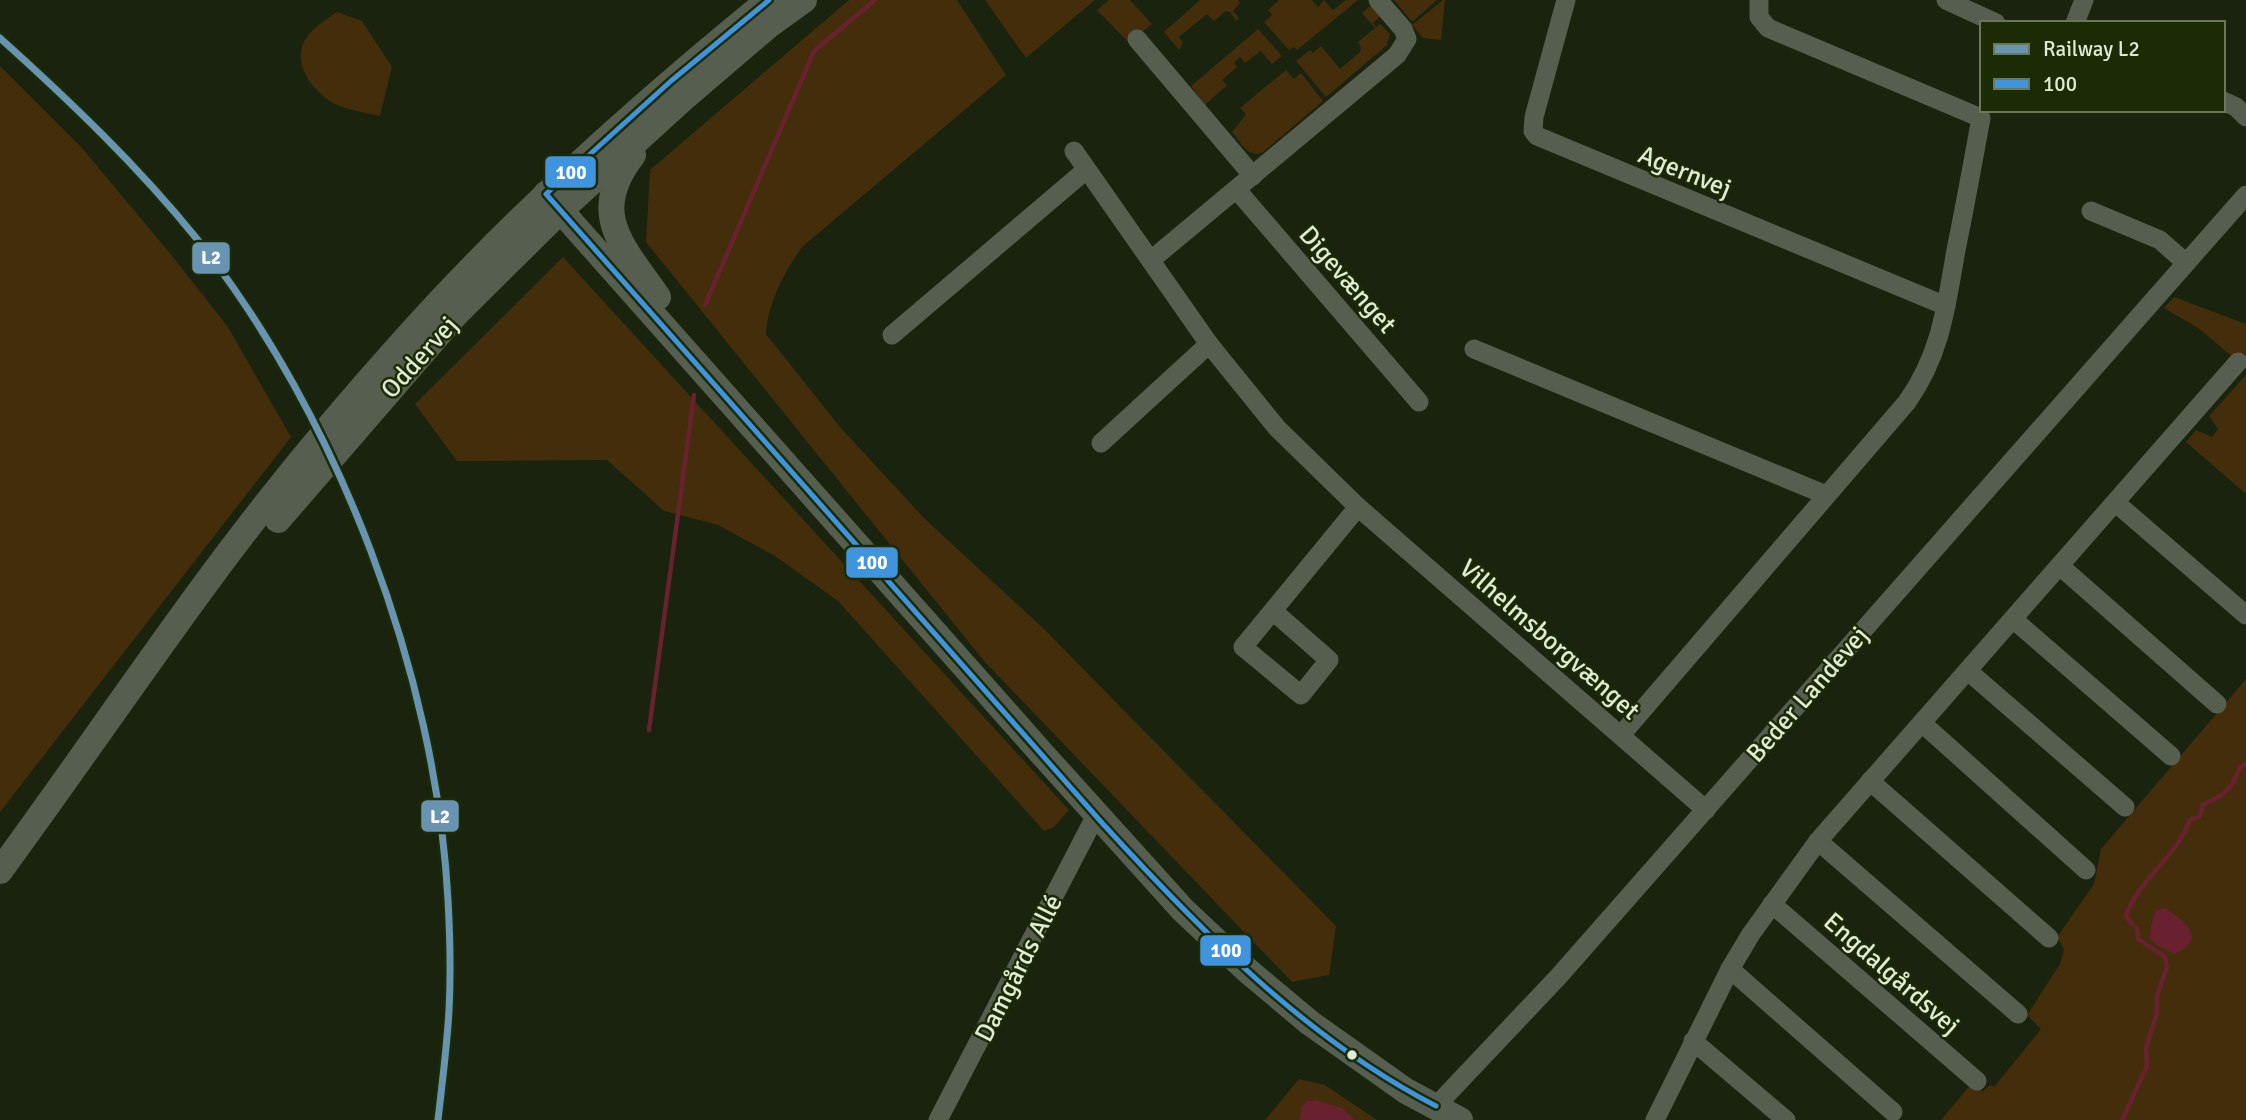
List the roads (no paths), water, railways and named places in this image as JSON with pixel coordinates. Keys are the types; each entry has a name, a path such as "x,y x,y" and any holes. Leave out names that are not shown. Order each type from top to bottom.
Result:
{"main road":[{"name":"Oddervej","path":"553,202 671,81 769,0"},
{"name":"Oddervej","path":"0,871 202,588 305,457 400,345 476,264 686,96 768,26 804,0"},
{"path":"686,96 621,171 611,203 615,236 671,316 694,358"},
{"path":"553,202 1183,910 1248,971 1310,1023 1406,1091 1429,1113 1460,1120"}],"street":[{"path":"1151,260 1397,55 1407,39 1403,29 1378,0"},
{"name":"Agernvej","path":"1566,0 1534,117 1533,131 1537,136 1946,306"},
{"path":"1620,735 1907,402 1923,380 1935,352 1946,306 1983,114 1768,28 1759,17 1759,0"},
{"path":"1946,0 1992,21"},
{"path":"2076,21 2084,0"},
{"path":"1137,39 1253,176"},
{"path":"2225,102 2236,107 2246,117"},
{"name":"Vilhelmsborgvænget","path":"1074,151 1209,344 1277,428 1359,507 1706,810"},
{"path":"892,335 1086,170"},
{"name":"Digevænget","path":"1237,190 1419,402"},
{"name":"Beder Landevej","path":"1429,1113 1559,976 2246,195"},
{"path":"2091,211 2160,240 2186,262"},
{"path":"1101,443 1209,344"},
{"path":"1474,349 1826,495"},
{"path":"1655,1120 1730,970 1772,904 1818,841 2238,362"},
{"path":"2116,503 2246,615"},
{"path":"1273,611 1359,507"},
{"path":"2060,566 2217,704"},
{"path":"2013,619 2171,756"},
{"path":"1968,671 2125,807"},
{"path":"1922,723 2087,870"},
{"path":"1870,781 2049,938"},
{"name":"Damgårds Allé","path":"938,1120 1096,815"},
{"name":"Engdalgårdsvej","path":"1818,841 2018,1014"},
{"name":"Engdalgårdsvej","path":"1772,904 1977,1081"},
{"path":"1730,970 1892,1112"},
{"path":"1693,1041 1786,1120"}],"waterway":[{"path":"705,305 814,51 875,0"},
{"path":"649,730 694,395"},
{"path":"2132,924 2126,916 2140,890 2176,845 2190,820 2200,816 2203,804 2227,790 2240,767 2246,764"},
{"path":"2122,1120 2147,1066 2146,1047 2157,1013 2157,996 2167,967 2165,957 2138,939 2137,928"}],"rail line":[{"name":"L2","path":"0,38 78,110 151,186 197,239 248,309 294,385 335,466 371,551 400,638 424,726 440,814 448,900 450,969 448,1024 438,1120"}]}
